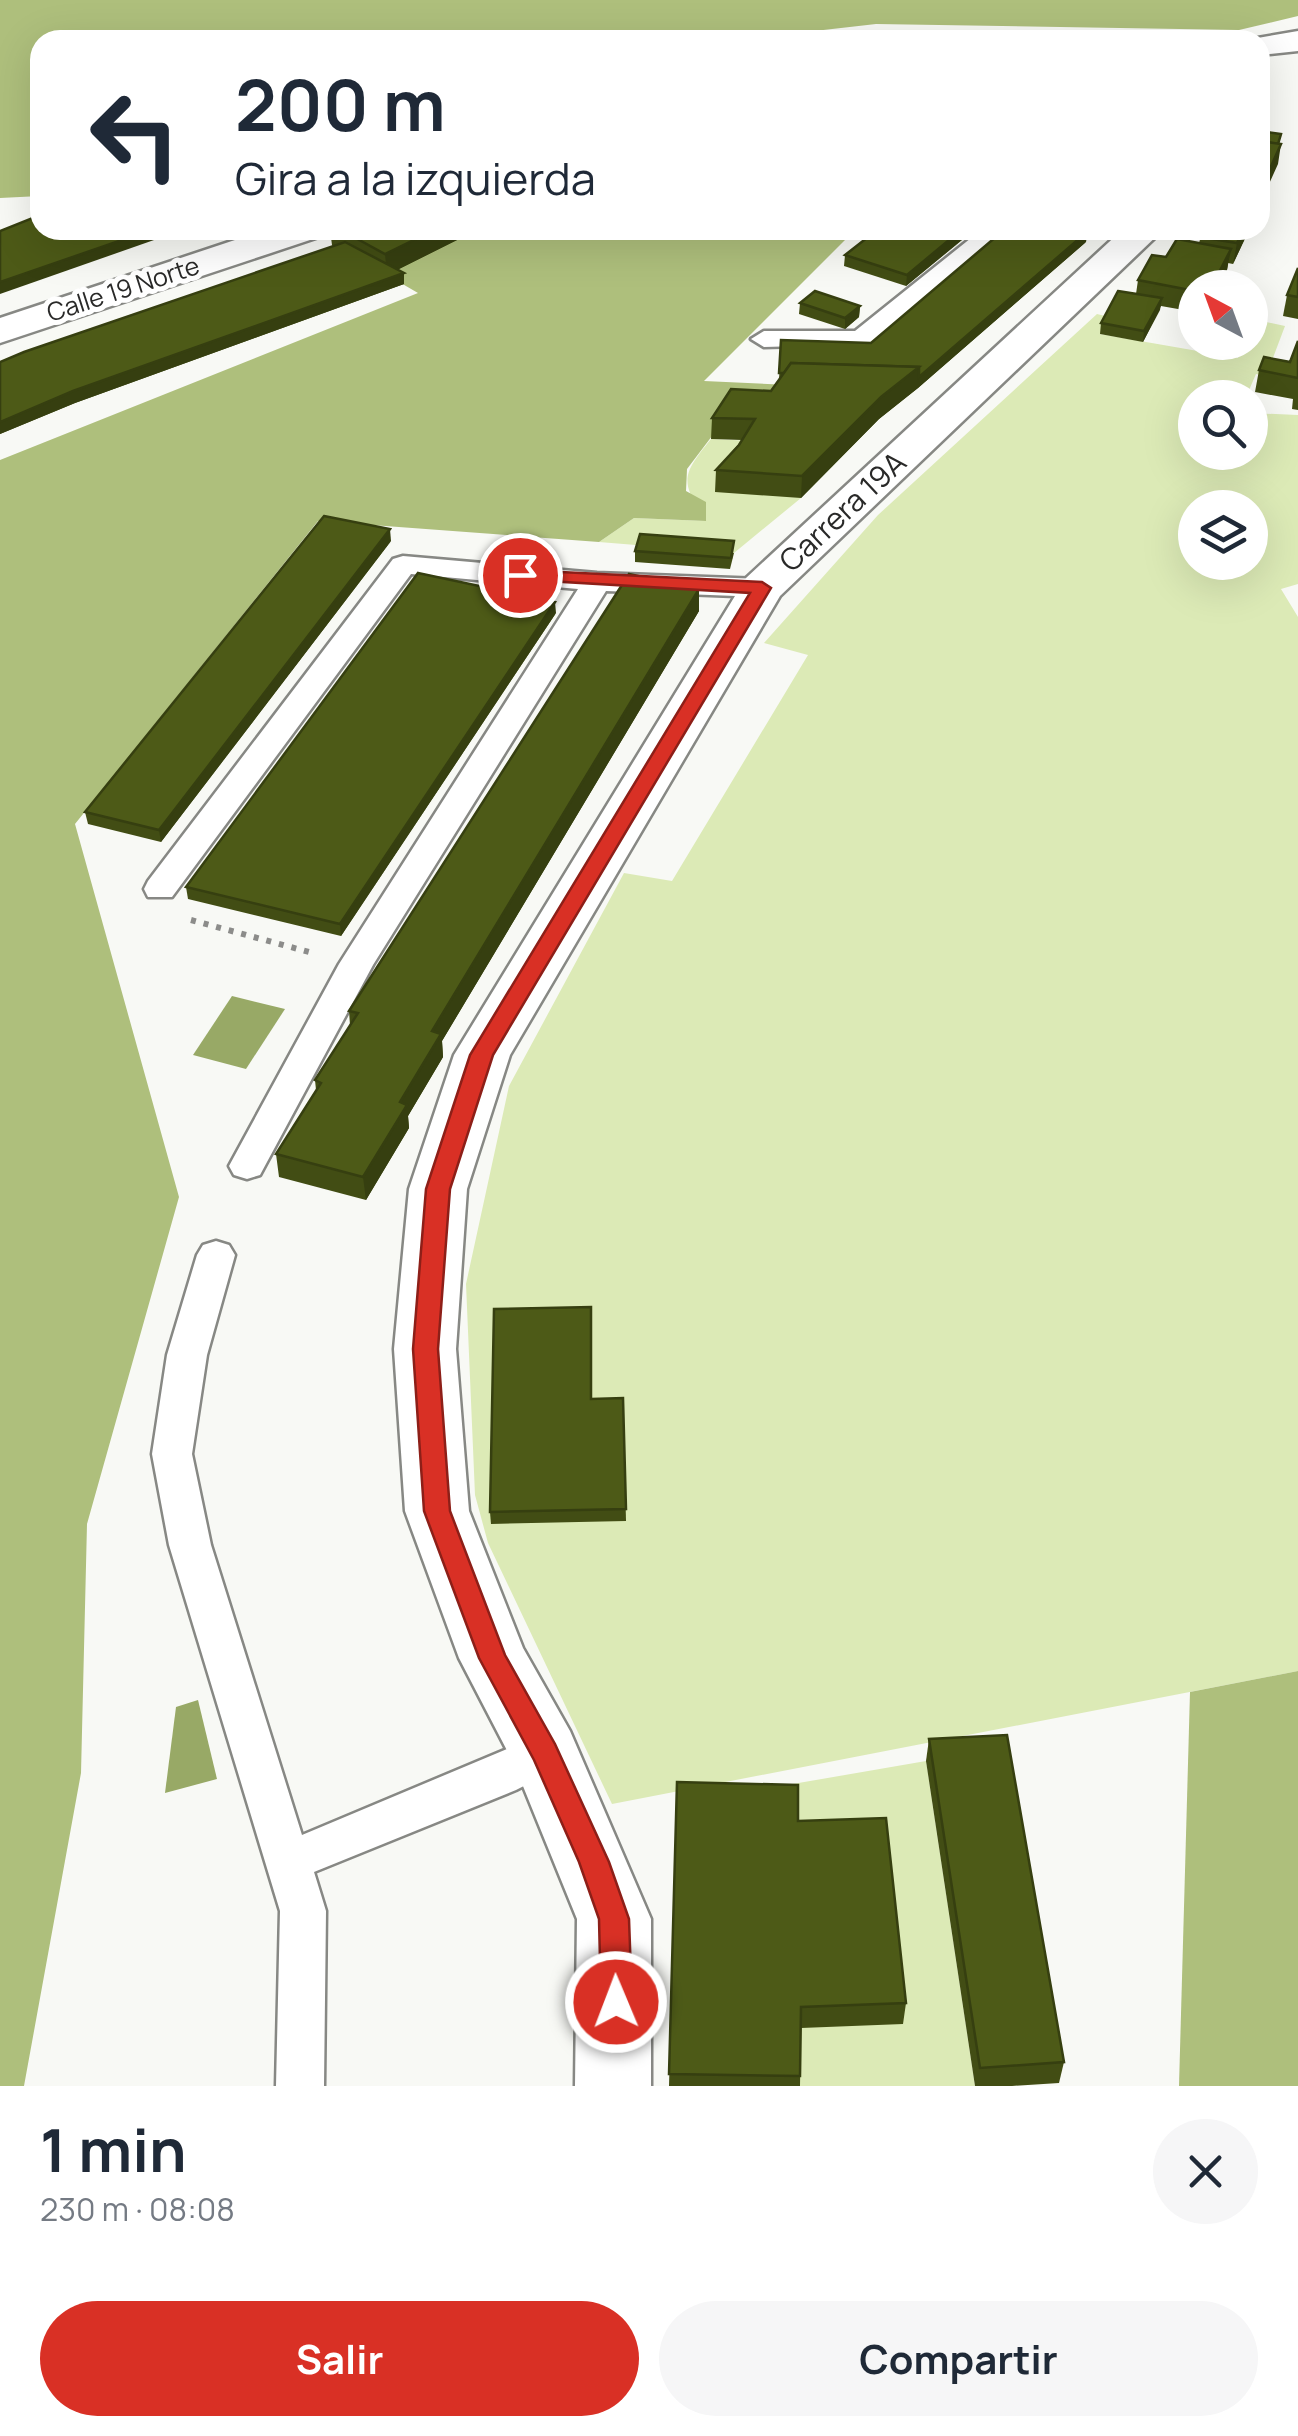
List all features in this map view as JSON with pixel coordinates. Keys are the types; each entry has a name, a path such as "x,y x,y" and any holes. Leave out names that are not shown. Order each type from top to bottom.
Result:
{"street":[{"path":"1270,44 1298,41"},
{"name":"Calle 19 Norte","path":"0,331 273,240"},
{"name":"Carrera 19A","path":"613,2086 614,1919 594,1862 545,1753 493,1658 437,1511 425,1349 438,1189 482,1055 762,588 1133,240"}],"lane":[{"path":"764,339 861,339 984,240"},
{"path":"160,889 403,565 597,582 762,588"},
{"path":"247,1166 356,964 597,582"},
{"path":"216,1254 186,1355 172,1454 190,1545 303,1911 300,2086"},
{"path":"288,1862 500,1776 545,1753"}],"path":[{"path":"160,889 165,913 356,964"}],"shaded area":[{"path":"0,0 1298,0 1298,16 1239,30 876,24 824,30 30,30 30,196 0,198"},
{"path":"424,240 845,240 704,381 790,385 731,411 687,469 686,491 706,502 706,521 634,518 599,542 318,521 75,824 179,1197 87,1524 81,1773 24,2086 0,2086 0,460 418,293 387,275"},
{"path":"1097,314 1109,317 1100,334 1178,348 1178,360 1268,360 1268,322 1285,326 1271,363 1279,379 1256,374 1253,380 1178,380 1178,470 1268,470 1268,414 1298,415 1298,584 1281,589 1298,617 1298,1671 612,1804 488,1543 475,1495 466,1284 509,1086 624,873 672,881 808,655 764,643 878,515"},
{"path":"711,439 754,441 801,498 734,553 599,542 634,518 706,521 692,497 688,479 694,462"},
{"path":"232,996 285,1009 246,1069 193,1055"},
{"path":"1298,1671 1298,2086 1179,2086 1190,1692"},
{"path":"198,1700 217,1779 165,1793 176,1707"},
{"path":"926,1761 975,2086 799,2086 677,1804"}],"building":[{"path":"1270,132 1281,134 1278,144 1270,143"},
{"path":"1270,142 1281,144 1270,169"},
{"path":"30,219 30,240 122,240 0,282 0,231"},
{"path":"359,240 414,240 385,254"},
{"path":"864,240 949,240 907,275 845,255"},
{"path":"992,240 1078,240 919,377 919,367 791,363 784,373 779,373 781,340 871,343"},
{"path":"1176,240 1231,249 1220,270 1178,270 1178,288 1138,280 1152,255 1166,257"},
{"path":"345,242 404,273 73,391 0,422 0,362"},
{"path":"1298,268 1298,297 1287,295"},
{"path":"815,291 860,306 845,318 800,303"},
{"path":"1118,291 1162,298 1144,331 1101,323"},
{"path":"1298,341 1298,378 1259,370 1268,358 1290,362"},
{"path":"791,363 919,367 881,397 802,476 716,470 739,445 755,419 712,418 731,389 771,391"},
{"path":"324,516 390,529 159,830 85,812"},
{"path":"640,534 734,541 731,558 635,551"},
{"path":"418,573 555,602 340,924 186,887"},
{"path":"629,574 699,589 432,1031 441,1034 400,1102 407,1105 363,1177 276,1154 321,1083 315,1080 358,1013 349,1011"},
{"path":"591,1307 591,1399 623,1398 626,1509 490,1512 494,1309"},
{"path":"1007,1735 1064,2062 980,2068 929,1739"},
{"path":"677,1782 798,1785 798,1821 886,1818 906,2003 801,2007 800,2076 669,2074"}],"route":[{"path":"520,575 762,588 482,1055 438,1189 425,1349 437,1511 493,1658 545,1753 594,1862 614,1919 616,2002"}]}
